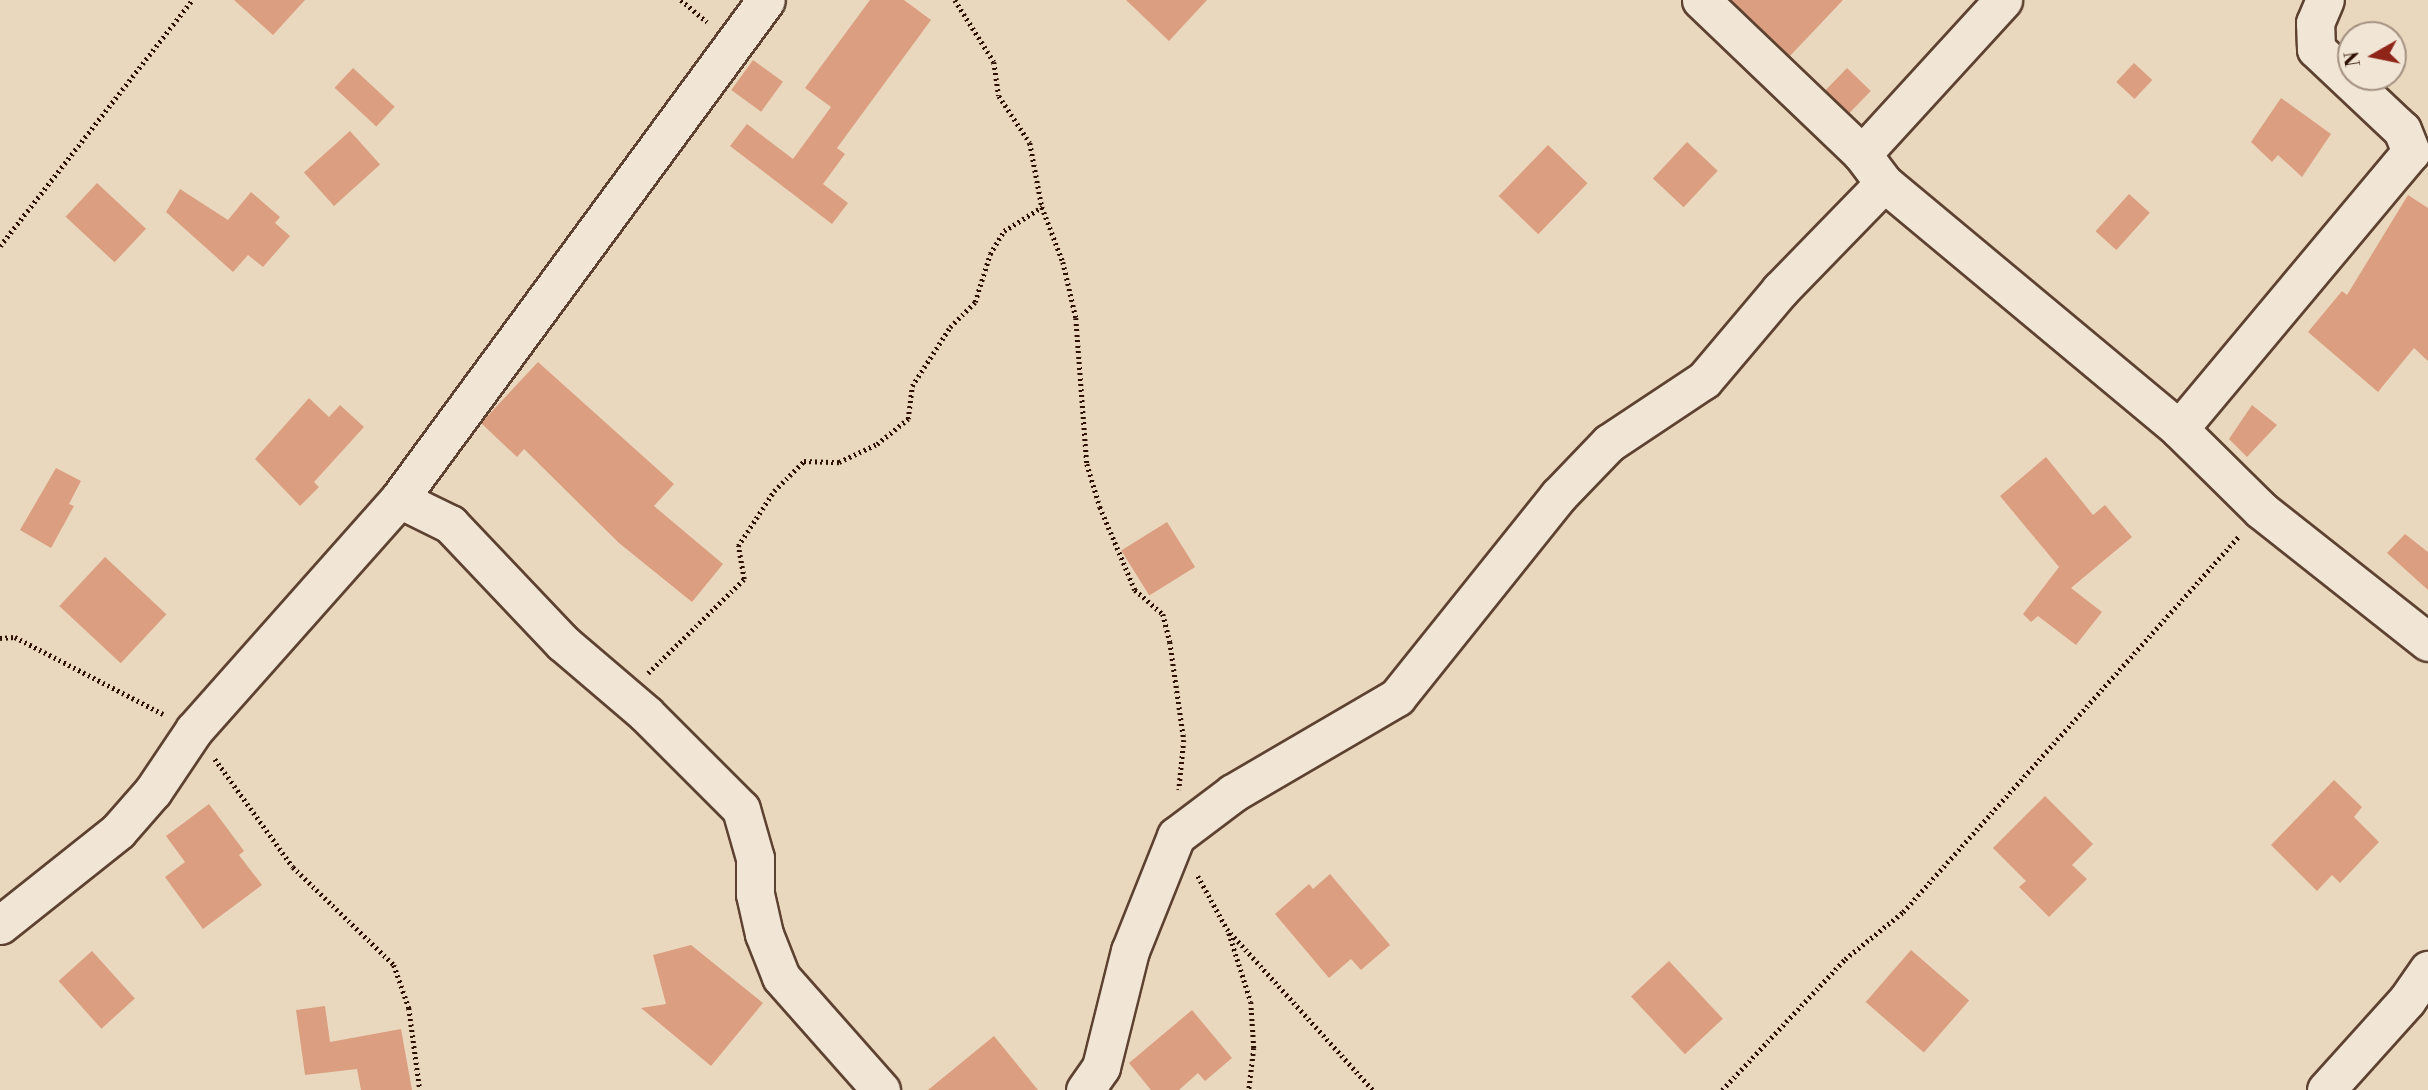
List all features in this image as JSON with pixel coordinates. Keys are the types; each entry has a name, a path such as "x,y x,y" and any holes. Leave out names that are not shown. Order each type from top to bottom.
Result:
{"street":[{"path":"0,925 118,831 153,791 194,730 399,499 766,0"},
{"path":"1701,0 1863,154 1884,183 2179,429 2261,510 2428,642"},
{"path":"1863,154 2003,0"},
{"path":"2179,429 2411,152 2402,130 2316,49 2315,23 2325,0"},
{"path":"1085,1090 1101,1067 1130,951 1176,836 1233,793 1397,696 1558,496 1609,443 1704,380 1780,290 1884,183"},
{"path":"399,499 450,524 562,643 624,695 741,809 755,858 755,894 764,934 781,977 881,1090"},
{"path":"2326,1090 2407,1000 2428,970"}],"path":[{"path":"0,246 192,0"},
{"path":"955,0 994,62 999,96 1030,143 1042,207 1063,262 1076,318 1087,464 1100,507 1135,590 1163,614 1170,642 1184,740 1176,836 1227,929 1251,1002 1254,1048 1249,1090"},
{"path":"624,695 744,579 738,546 774,491 804,461 839,462 877,444 908,419 912,386 950,327 975,302 990,254 1004,231 1042,207"},
{"path":"1721,1090 1845,959 1903,912 2261,510"},
{"path":"0,638 15,637 194,730 293,867 394,965 409,1008 420,1090"},
{"path":"1227,929 1373,1090"}],"building":[{"path":"234,0 305,0 273,35"},
{"path":"870,0 904,0 931,20 837,148 845,154 823,184 848,203 832,224 730,146 747,124 793,159 831,107 805,88"},
{"path":"1126,0 1207,0 1169,41"},
{"path":"1731,0 1843,0 1790,56"},
{"path":"753,60 783,82 761,112 731,90"},
{"path":"2134,63 2152,80 2135,99 2116,82"},
{"path":"353,68 395,107 376,127 335,88"},
{"path":"1847,68 1871,91 1849,113 1825,90"},
{"path":"2281,98 2331,134 2302,177 2278,155 2272,162 2251,142"},
{"path":"350,131 380,164 334,206 304,172"},
{"path":"1687,142 1718,171 1684,207 1653,179"},
{"path":"1548,145 1588,183 1538,234 1499,196"},
{"path":"97,183 146,229 115,262 66,217"},
{"path":"180,189 228,220 251,192 280,217 275,223 290,236 263,267 248,255 233,272 166,212"},
{"path":"2129,194 2150,213 2116,250 2096,231"},
{"path":"2408,195 2428,208 2428,361 2414,348 2378,392 2308,332 2342,291 2347,295"},
{"path":"538,362 674,484 654,506 723,564 692,602 619,543 524,449 517,457 481,423"},
{"path":"309,398 329,417 340,405 364,427 314,482 319,487 300,506 255,459"},
{"path":"2252,405 2277,425 2247,457 2229,439"},
{"path":"2046,457 2093,515 2105,505 2132,537 2071,588 2102,612 2076,645 2038,616 2031,622 2023,614 2059,567 2000,496"},
{"path":"56,468 81,481 69,504 74,506 51,548 20,530"},
{"path":"1167,522 1195,567 1149,596 1121,551"},
{"path":"2405,534 2428,552 2428,590 2387,553"},
{"path":"105,557 166,614 121,663 59,606"},
{"path":"2334,780 2362,807 2354,817 2379,842 2340,883 2332,875 2317,891 2271,845"},
{"path":"2045,796 2093,844 2072,865 2087,879 2049,917 2019,887 2026,881 1993,848"},
{"path":"209,804 244,851 239,855 262,885 203,929 165,877 185,862 166,836"},
{"path":"1330,874 1390,945 1361,970 1351,959 1329,978 1275,914 1309,884 1313,889"},
{"path":"691,945 763,1003 711,1066 641,1008 666,1004 653,955"},
{"path":"1911,950 1969,1001 1924,1053 1866,1002"},
{"path":"92,951 135,999 101,1029 59,981"},
{"path":"1669,961 1723,1019 1685,1054 1631,996"},
{"path":"325,1006 330,1042 401,1029 412,1090 361,1090 357,1069 305,1075 296,1010"},
{"path":"1192,1010 1232,1058 1205,1081 1198,1073 1179,1090 1151,1090 1129,1063"},
{"path":"994,1036 1038,1090 928,1090"}]}
